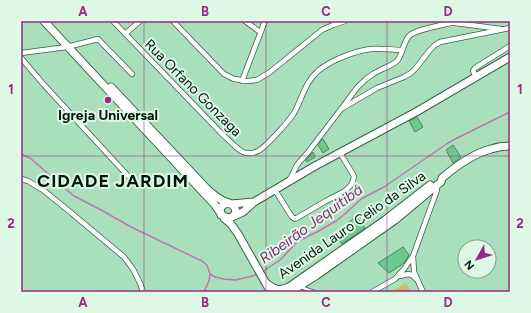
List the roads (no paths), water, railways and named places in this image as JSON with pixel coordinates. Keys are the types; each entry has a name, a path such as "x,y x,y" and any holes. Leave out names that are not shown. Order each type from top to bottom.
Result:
{"street":[{"path":"44,21 70,46 207,189 218,199 230,203 235,208 235,227 265,281"},
{"path":"50,21 70,46 231,224 238,234"},
{"name":"Rua Orfano Gonzaga","path":"112,21 222,134 234,146 243,152 254,153 267,143 293,115 312,78 324,67 336,60 371,49 402,50"},
{"path":"125,34 140,21"},
{"path":"173,21 224,74 242,81 257,80 270,72 322,30 345,21"},
{"path":"245,21 260,32"},
{"path":"242,81 265,21"},
{"path":"288,182 297,165 362,81 397,61 409,36 413,33 459,21"},
{"path":"453,22 507,28"},
{"path":"341,109 377,88 411,73 430,50 440,42 507,28"},
{"path":"21,53 70,46 98,39 132,74"},
{"path":"476,78 473,71 475,68 510,46"},
{"path":"254,202 226,203 221,207 220,212 223,216 230,218 243,212 254,202 315,166 476,78 510,57"},
{"path":"21,58 128,176"},
{"name":"Avenida Lauro Celio da Silva","path":"265,281 276,289 286,291 299,286 393,217 459,165 477,154 492,148 510,146"},
{"path":"275,190 292,217 295,219 344,191 351,185 354,176 340,153"},
{"path":"21,179 28,181 43,190 124,257 133,269 143,292"},
{"path":"395,279 413,256 438,182"},
{"path":"413,256 414,272 423,292"},
{"name":"Avenida Lauro Celio da Silva","path":"286,291 315,273"},
{"path":"372,292 403,274 414,276 418,280"},
{"name":"Avenida Lauro Celio da Silva","path":"265,281 272,292"}],"lane":[{"path":"299,286 314,292"}],"waterway":[{"name":"Ribeirão Jequitibá","path":"262,272 280,260 298,241 336,221 361,199 384,187 448,143 510,112"},
{"name":"Ribeirão Jequitibá","path":"21,154 30,158 74,196 131,227 202,261 207,265 210,274 215,277 235,280 259,274"},
{"path":"204,292 209,281 210,274"}],"place":[{"name":"Igreja Universal","path":"108,100"}],"district":[{"name":"CIDADE JARDIM","path":"113,181"}]}
